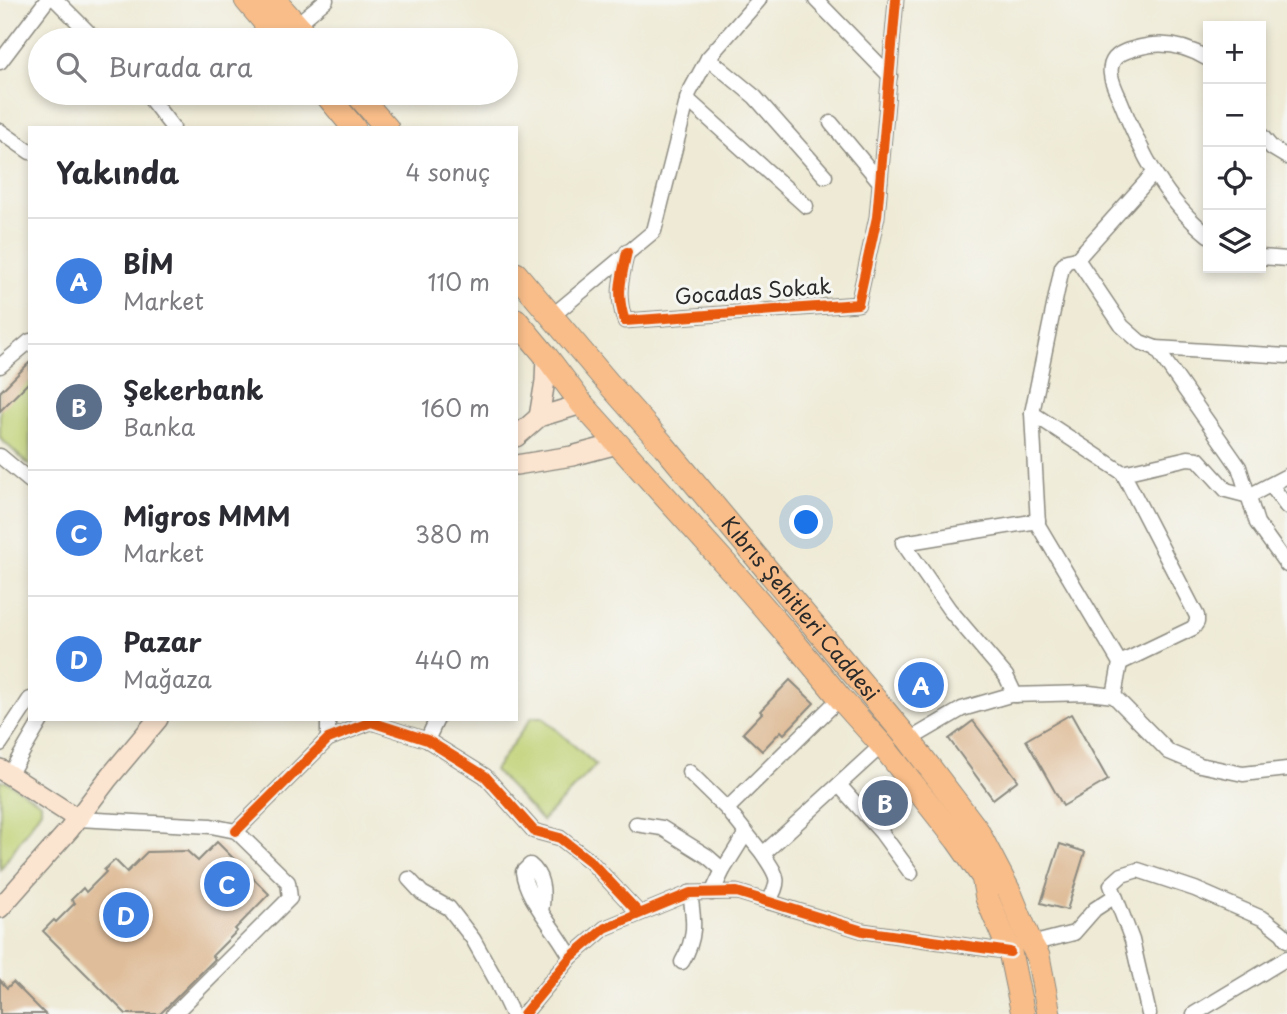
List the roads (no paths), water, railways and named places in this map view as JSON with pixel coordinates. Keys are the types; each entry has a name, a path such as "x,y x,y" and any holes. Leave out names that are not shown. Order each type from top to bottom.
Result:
{"highway":[{"path":"246,0 285,28"},
{"path":"274,0 291,28"},
{"path":"334,105 351,126"},
{"path":"367,105 385,126"},
{"name":"Kıbrıs Şehitleri Caddesi","path":"518,276 909,740 977,830 1010,893 1021,948 1023,1014"},
{"name":"Kıbrıs Şehitleri Caddesi","path":"518,322 582,404 768,611 882,745 957,840 983,877 988,898 1021,948 1038,956 1049,1014"},
{"path":"582,404 609,384"},
{"path":"617,444 644,423"}],"main road":[{"path":"539,417 547,356"},
{"path":"518,435 539,417 582,404"},
{"path":"518,465 572,456 617,444"},
{"path":"0,908 78,819 156,721"},
{"path":"5,772 78,819"}],"street":[{"path":"0,62 47,0"},
{"path":"56,0 84,28"},
{"path":"301,28 326,0"},
{"path":"552,316 654,231 688,96 708,58 759,0"},
{"path":"816,0 890,76"},
{"name":"Gocadas Sokak","path":"627,252 619,285 620,306 625,321 858,304 877,217 896,0"},
{"path":"1203,57 1184,48 1149,45 1117,56 1112,61 1111,70 1133,133 1154,173 1183,211 1203,230"},
{"path":"708,58 755,97 825,176"},
{"path":"688,96 806,206"},
{"path":"155,105 171,126"},
{"path":"831,123 880,182"},
{"path":"0,131 28,151"},
{"path":"1266,141 1287,157"},
{"path":"1114,696 1120,663 1038,525 1032,412 1062,267 1066,261 1077,259 1154,173"},
{"path":"1266,257 1287,259"},
{"path":"1077,259 1122,326 1140,342 1156,348 1287,356"},
{"path":"0,366 28,343"},
{"path":"1156,348 1239,467 1257,523 1287,565"},
{"path":"1032,412 1123,473 1197,616 1193,628 1120,663"},
{"path":"0,456 28,479"},
{"path":"1123,473 1188,458 1198,459 1226,490 1249,496 1287,476"},
{"path":"1271,485 1287,507"},
{"path":"1015,695 1006,676 949,609 903,543 1038,521"},
{"path":"909,740 962,709 1015,695 1089,693 1114,696 1169,752 1200,765 1243,774 1287,769"},
{"path":"727,809 840,698"},
{"path":"0,744 28,702"},
{"path":"5,772 41,721"},
{"path":"328,721 328,739"},
{"path":"236,831 328,739 369,721 427,740 485,776 534,831 560,838 591,862 639,913"},
{"path":"427,740 436,721"},
{"path":"763,854 882,745"},
{"path":"688,772 727,809 763,854 778,878 777,889 768,902"},
{"path":"839,785 881,832 911,873"},
{"path":"78,819 211,826 236,831 288,882 290,898 174,1014"},
{"path":"636,824 662,828 708,856 723,870"},
{"path":"712,893 746,833"},
{"path":"1149,1014 1132,940 1111,885 1122,875 1138,870 1195,889 1264,919 1287,940"},
{"path":"409,879 422,893 449,908 473,939 512,1014"},
{"path":"524,1014 570,957 604,928 690,892 737,892 863,931 1021,948 1074,933 1095,909 1115,896"},
{"path":"682,962 688,952 695,922 690,892"},
{"path":"541,912 570,957"},
{"path":"1195,1014 1287,958"}],"place":[{"name":"BİM","path":"921,685"},
{"name":"Şekerbank","path":"885,803"},
{"name":"Migros MMM","path":"227,884"},
{"name":"Pazar","path":"126,915"}]}
